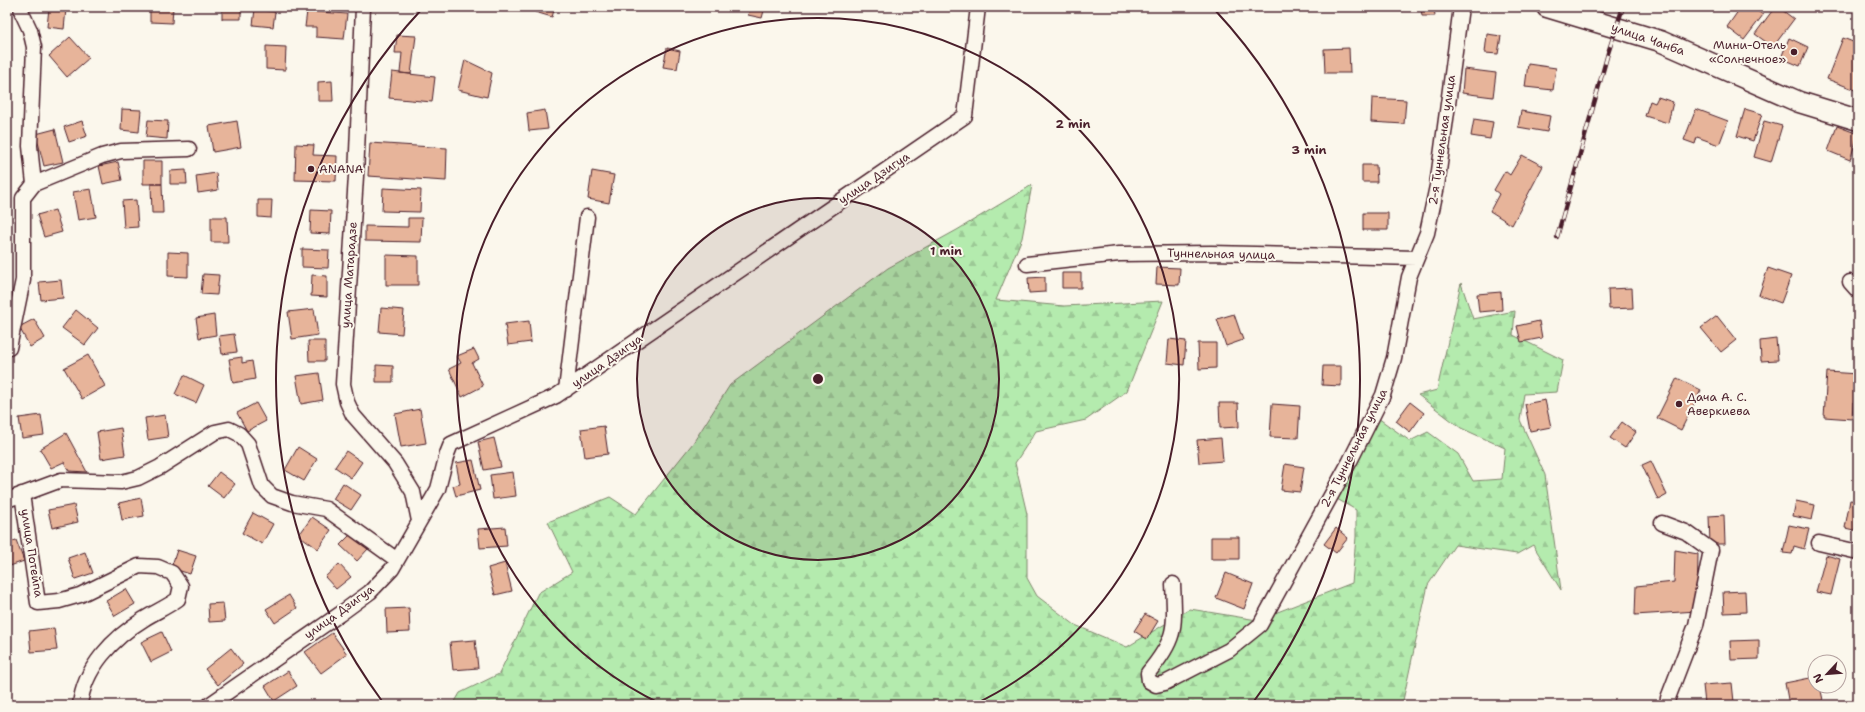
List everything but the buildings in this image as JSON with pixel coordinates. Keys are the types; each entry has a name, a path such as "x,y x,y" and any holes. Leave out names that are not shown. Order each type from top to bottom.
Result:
{"street":[{"path":"21,7 22,13 30,30 34,46 30,146 34,184"},
{"name":"улица Матарадзе","path":"363,7 356,176 342,384 347,402 353,415 395,463 413,492 419,521"},
{"name":"улица Дзигуа","path":"209,705 370,592 392,569 438,489 446,454 451,444 566,390 966,116 978,7"},
{"name":"2-я Туннельная улица","path":"1173,584 1175,624 1170,641 1160,658 1148,673 1149,681 1156,685 1229,650 1260,625 1350,461 1382,395 1394,358 1407,283 1427,233 1437,186 1461,7"},
{"name":"улица Чанба","path":"1547,7 1660,41 1799,102 1858,120"},
{"path":"9,348 23,280 23,198 34,184 102,156 121,151 189,149"},
{"path":"566,390 587,217"},
{"name":"Туннельная улица","path":"1027,264 1120,254 1211,253 1416,258"},
{"path":"7,500 61,480 121,482 138,478 160,467 215,432 229,429 239,434 248,444 262,486 272,496 292,503 326,509 397,560"},
{"name":"улица Потейпа","path":"22,494 38,603 59,601 80,595 139,566 158,567 172,573 181,586 178,598 168,606 144,619 112,641 89,674 81,692 80,705"},
{"path":"1662,523 1686,532 1711,550 1696,625 1668,698 1667,705"},
{"path":"1820,543 1858,552"}],"green space":[{"path":"1032,185 1022,238 996,300 1064,306 1163,301 1127,391 1086,420 1036,431 1015,463 1027,514 1027,578 1037,596 1075,625 1127,647 1190,609 1257,620 1352,583 1356,537 1356,510 1337,499 1378,418 1410,441 1428,432 1458,454 1473,481 1502,479 1505,448 1461,428 1418,395 1437,390 1461,283 1473,319 1515,311 1513,335 1563,360 1557,392 1524,394 1520,420 1545,475 1561,590 1533,545 1517,554 1455,545 1428,585 1402,705 453,705 460,693 499,674 538,593 572,572 548,522 610,497 636,514 693,443 730,385 888,268 957,230"}],"railway":[{"path":"1557,237 1608,53 1623,7"}],"place":[{"name":"Мини-Отель «Солнечное»","path":"1794,52"},
{"name":"ANANA","path":"311,169"},
{"name":"Дача А. С. Аверкиева","path":"1679,404"}]}
